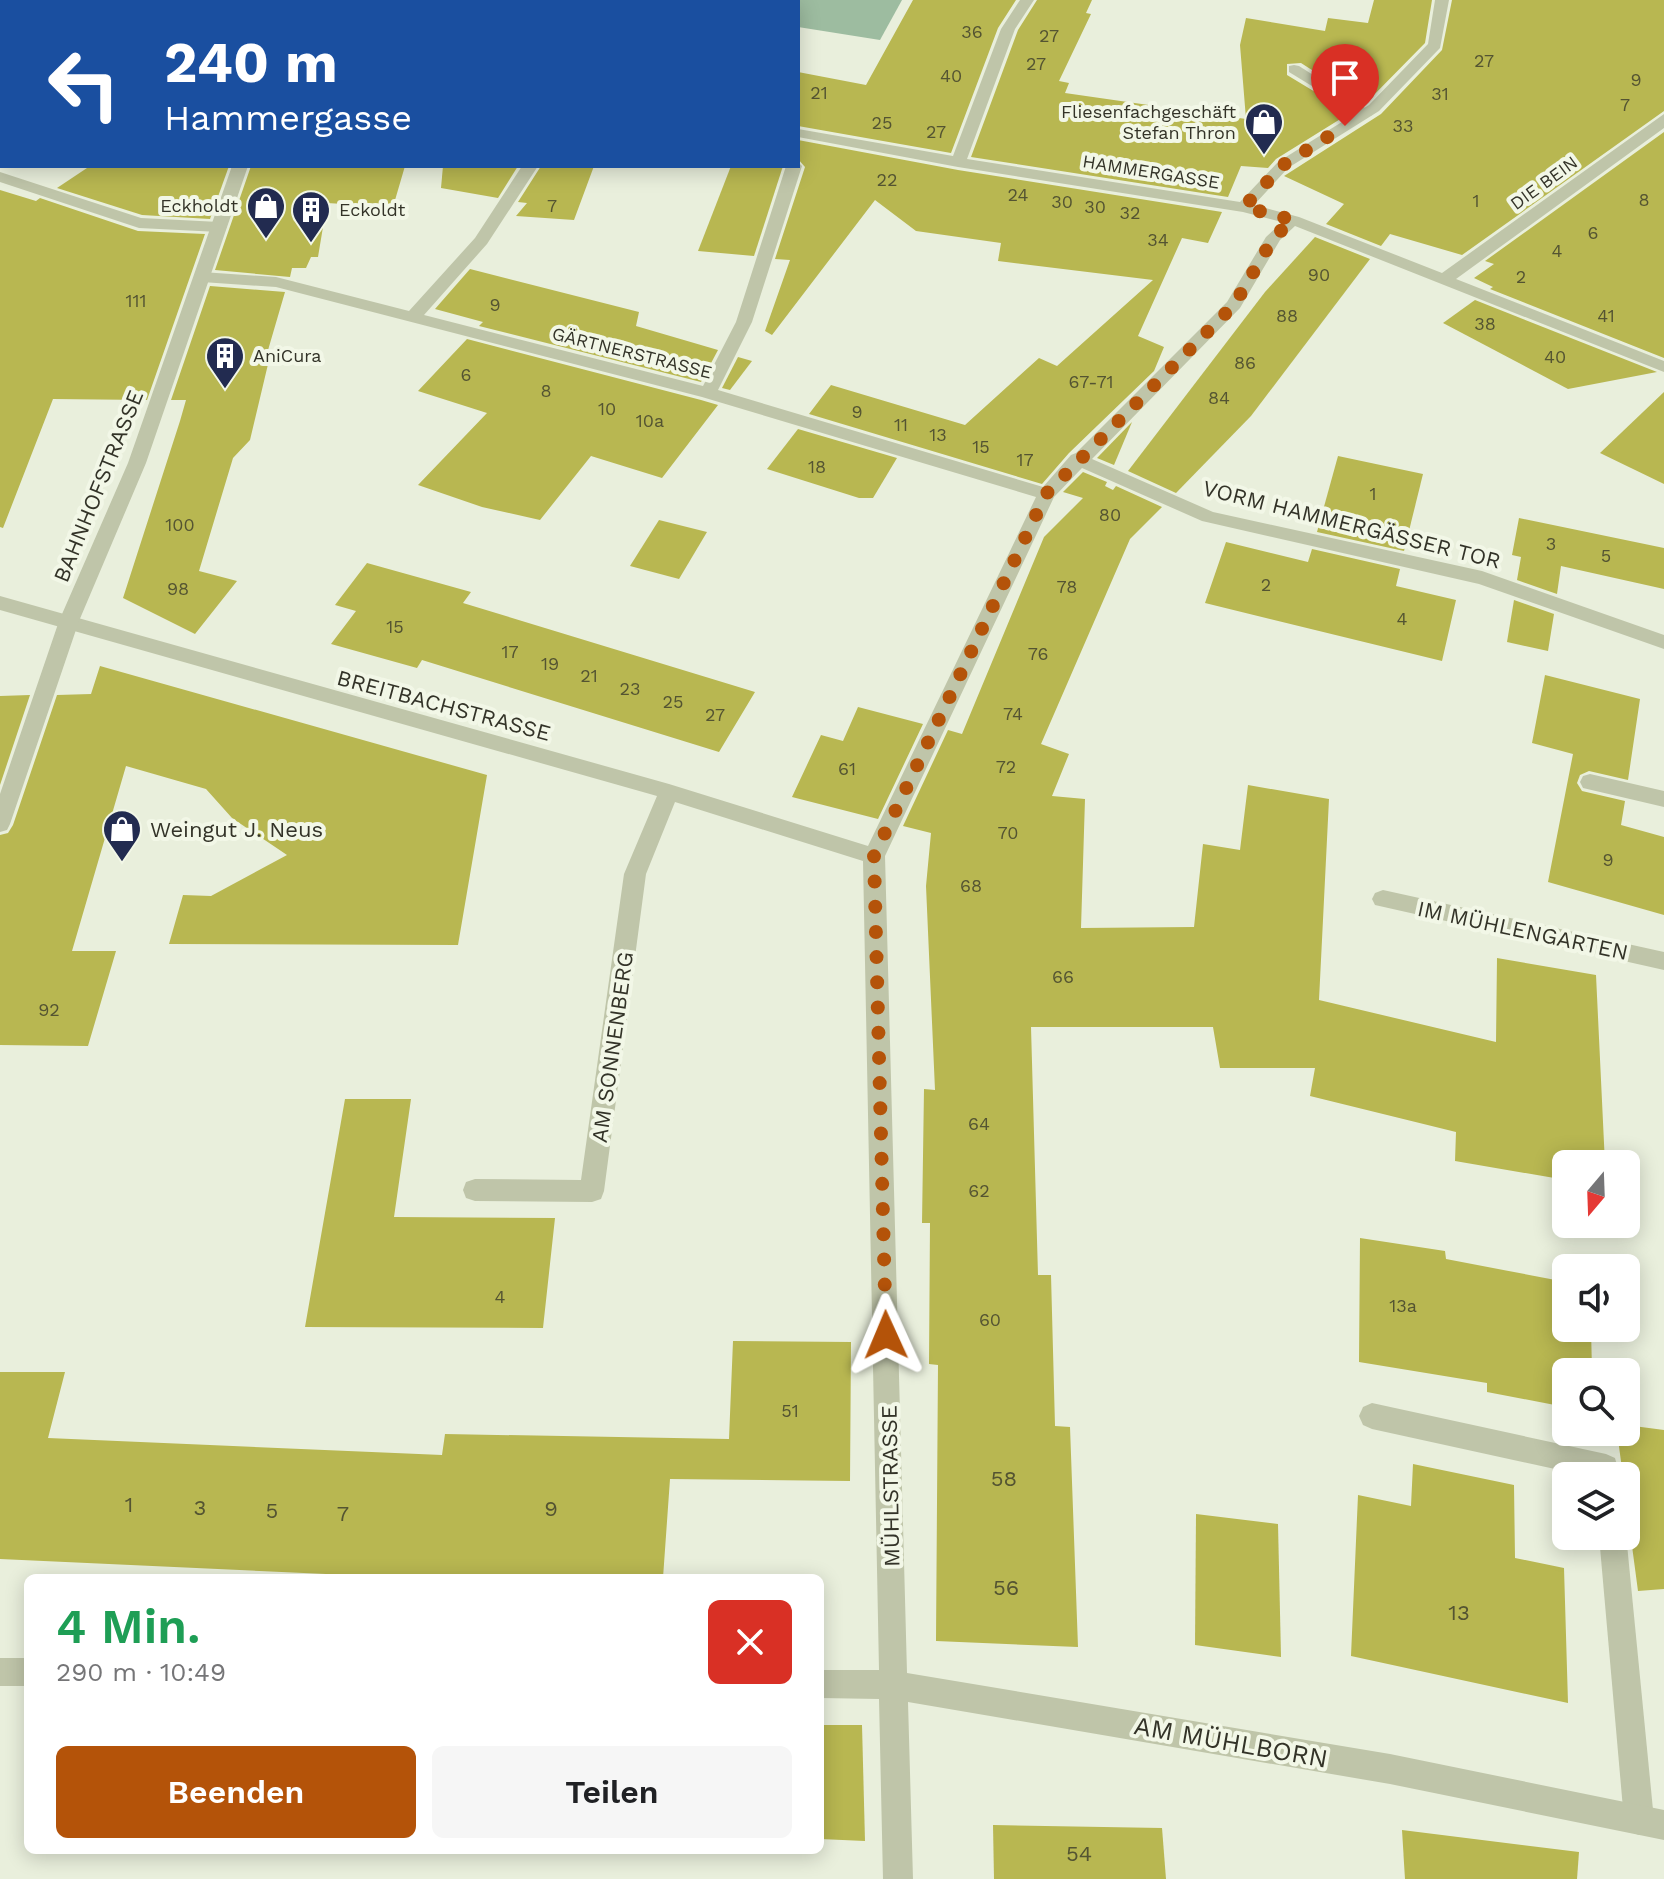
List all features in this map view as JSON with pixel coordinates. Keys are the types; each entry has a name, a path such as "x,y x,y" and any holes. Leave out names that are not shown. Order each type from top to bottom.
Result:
{"street":[{"path":"958,162 1008,29 1027,0"},
{"path":"1244,207 1283,165 1366,113 1435,45 1442,0"},
{"path":"1294,69 1366,113"},
{"name":"DIE BEIN","path":"1445,279 1659,125 1664,118"},
{"name":"HAMMERGASSE","path":"801,134 1244,207 1293,220 1664,367"},
{"name":"BAHNHOFSTRASSE","path":"0,824 69,621 137,463 239,168"},
{"path":"413,317 481,241 529,168"},
{"path":"708,393 744,322 793,168"},
{"path":"0,177 139,223 219,227"},
{"name":"MÜHLSTRASSE","path":"898,1879 874,856 1046,494 1077,459 1234,305 1274,237 1293,220"},
{"name":"GÄRTNERSTRASSE","path":"202,277 276,282 413,317 708,393 1046,494"},
{"name":"VORM HAMMERGÄSSER TOR","path":"1077,459 1208,517 1482,578 1664,642"},
{"name":"BREITBACHSTRASSE","path":"0,603 669,792 874,856"},
{"path":"1590,782 1664,799"},
{"name":"AM SONNENBERG","path":"475,1190 592,1191 635,874 669,792"},
{"name":"IM MÜHLENGARTEN","path":"1383,899 1664,961"},
{"path":"1372,1416 1583,1462"},
{"name":"AM MÜHLBORN","path":"824,1684 895,1685 1390,1769 1652,1822 1615,1550"},
{"path":"0,1672 24,1672"}],"green space":[{"path":"800,0 902,0 880,40 800,27"}],"building":[{"path":"913,0 1016,0 998,28 951,153 800,126 800,72 866,85"},
{"path":"1037,0 1092,0 1086,13 1091,14 1059,81 1069,83 1065,93 1246,119 1240,45 1246,18 1325,31 1328,18 1368,23 1374,0 1432,0 1425,43 1365,104 1301,63 1287,64 1287,75 1350,113 1276,159 1268,168 1241,166 1228,197 971,157 1018,30"},
{"path":"1452,0 1664,0 1664,111 1462,255 1390,234 1381,246 1326,224 1344,204 1284,176 1381,114 1442,50"},
{"path":"1664,132 1664,358 1490,289 1493,287 1474,278 1494,264 1485,261"},
{"path":"800,140 958,170 1222,212 1208,243 1182,238 1138,336 1164,347 1154,371 1069,453 1042,484 809,414 831,385 965,425 1039,358 1057,366 1153,280 998,261 1001,243 916,231 875,200 772,335 765,331 790,260 775,259 805,167 800,161"},
{"path":"87,168 228,168 210,219 142,215 57,188"},
{"path":"250,168 404,168 393,207 327,203 318,257 311,257 306,268 292,268 290,277 215,270"},
{"path":"443,168 517,168 498,198 441,188"},
{"path":"540,168 593,168 574,220 516,216 527,203 518,202"},
{"path":"730,168 782,168 754,256 698,251"},
{"path":"0,190 36,201 40,198 138,231 205,234 147,400 53,399 3,528 0,527"},
{"path":"1315,237 1370,259 1251,416 1176,493 1128,471 1265,292"},
{"path":"470,269 639,312 636,326 718,350 701,382 479,326 483,322 435,309"},
{"path":"210,286 285,292 266,357 269,360 250,440 233,458 199,571 237,581 195,634 123,598 186,400 171,400"},
{"path":"1475,300 1657,372 1568,389 1443,323"},
{"path":"467,339 718,405 662,478 591,456 540,520 482,507 418,485 487,413 418,391"},
{"path":"738,357 752,361 730,390 722,388"},
{"path":"1664,392 1664,484 1600,453"},
{"path":"1132,422 1114,465 1097,458"},
{"path":"798,429 897,458 873,498 859,498 767,469"},
{"path":"1338,456 1423,474 1404,551 1317,532"},
{"path":"1083,472 1107,482 1105,486 1113,490 1116,486 1162,507 1130,539 1041,744 1069,754 1052,796 1085,799 1081,928 1194,927 1203,844 1240,850 1248,785 1329,799 1319,1000 1496,1042 1497,958 1596,975 1604,1150 1552,1150 1552,1178 1455,1161 1456,1132 1310,1096 1315,1068 1220,1068 1213,1027 1031,1027 1038,1275 1051,1275 1055,1426 1070,1427 1078,1647 936,1641 938,1365 929,1364 930,1223 922,1223 924,1089 935,1090 926,886 931,833 903,826 948,730 962,734 1044,537 1083,498 1063,492"},
{"path":"1519,518 1664,548 1664,589 1561,566 1557,594 1517,580 1521,557 1512,555"},
{"path":"659,520 707,532 679,579 630,566"},
{"path":"1226,542 1308,562 1312,549 1400,569 1396,586 1456,600 1442,661 1205,603"},
{"path":"367,563 471,592 463,603 755,692 719,752 422,660 417,668 331,644 356,611 335,605"},
{"path":"1514,600 1554,614 1548,651 1507,642"},
{"path":"100,666 487,775 458,945 169,944 183,895 211,896 287,855 232,818 206,789 126,766 72,951 116,951 88,1046 0,1045 0,835 8,833 13,825 57,695 91,694"},
{"path":"1545,675 1640,699 1628,780 1589,771 1580,775 1577,783 1582,791 1625,801 1621,825 1664,837 1664,915 1548,882 1573,754 1532,743"},
{"path":"30,695 0,785 0,696"},
{"path":"858,707 923,724 878,819 792,797 821,735 843,741"},
{"path":"345,1099 411,1099 394,1217 555,1218 543,1328 305,1327"},
{"path":"1360,1238 1445,1251 1446,1259 1552,1279 1552,1342 1591,1342 1592,1358 1552,1358 1552,1404 1487,1392 1487,1383 1359,1362"},
{"path":"733,1341 851,1342 850,1481 670,1479 663,1574 327,1574 0,1559 0,1372 65,1372 48,1438 442,1455 445,1434 729,1439"},
{"path":"1640,1427 1664,1430 1664,1589 1638,1591 1633,1550 1640,1550 1640,1462 1621,1462 1619,1446 1640,1446"},
{"path":"1413,1464 1514,1485 1515,1558 1564,1568 1568,1703 1351,1656 1358,1495 1411,1506"},
{"path":"1196,1514 1278,1524 1281,1657 1195,1645"},
{"path":"824,1725 862,1725 865,1841 824,1839"},
{"path":"993,1825 1162,1828 1166,1879 994,1879"},
{"path":"1402,1830 1579,1852 1577,1879 1405,1879"}],"place":[{"name":"Fliesenfachgeschäft Stefan Thron","path":"1264,156"},
{"name":"Eckholdt","path":"266,240"},
{"name":"Eckoldt","path":"311,244"},
{"name":"AniCura","path":"225,390"},
{"name":"Weingut J. Neus","path":"122,863"}],"route":[{"path":"886,1335 874,856 1046,494 1077,459 1234,305 1274,237 1293,220 1244,207 1283,165 1345,126"}]}
